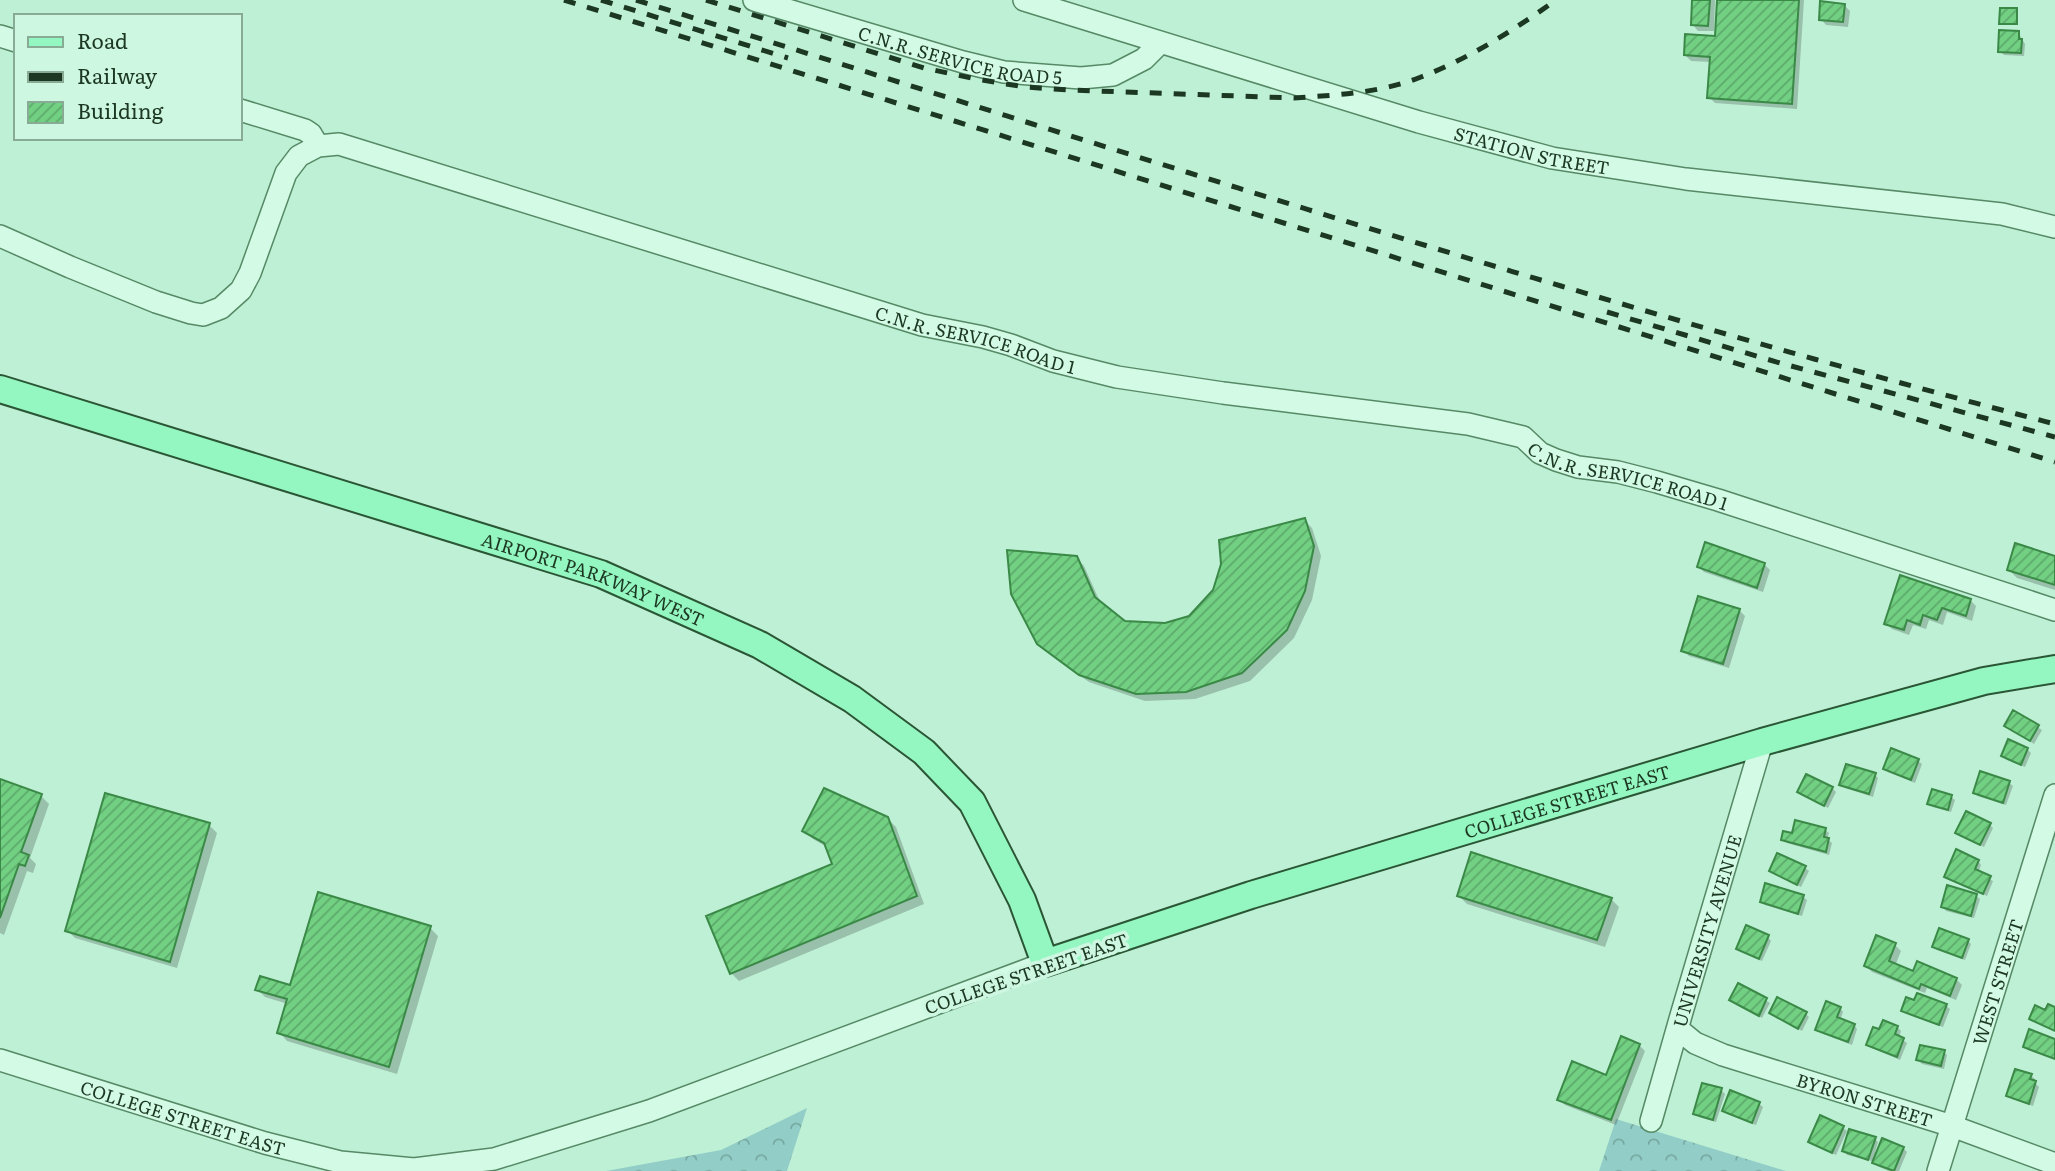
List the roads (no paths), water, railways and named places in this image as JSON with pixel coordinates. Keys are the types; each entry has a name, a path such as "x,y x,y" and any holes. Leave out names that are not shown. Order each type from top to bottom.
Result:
{"main road":[{"name":"AIRPORT PARKWAY WEST","path":"0,389 601,575 760,645 852,699 924,752 972,802 1021,900 1045,963"},
{"name":"COLLEGE STREET EAST","path":"1045,963 1251,895 1762,742 1984,681 2055,668"}],"street":[{"name":"C.N.R. SERVICE ROAD 5","path":"754,0 1004,72 1081,78 1114,75 1144,59 1160,43"},
{"name":"STATION STREET","path":"1024,0 1406,118 1552,158 1686,180 2002,214 2055,227"},
{"path":"0,236 156,302 203,315 221,308 241,290 286,173 299,156 318,146 305,130 242,111"},
{"name":"C.N.R. SERVICE ROAD 1","path":"318,146 339,144 922,324 1002,342 1085,370 1170,385 1468,424 1523,437 1540,453 1556,460 1578,467 1618,472 1693,492 2055,610"},
{"name":"UNIVERSITY AVENUE","path":"1651,1121 1762,742"},
{"name":"WEST STREET","path":"1938,1171 2055,795"},
{"name":"COLLEGE STREET EAST","path":"0,1060 265,1143 340,1162 414,1169 494,1159 649,1111 1045,963"},
{"name":"BYRON STREET","path":"1678,1030 1695,1043 1723,1055 1952,1126 2055,1164"}],"railway":[{"path":"564,0 2055,462"},
{"path":"601,0 788,58"},
{"path":"636,0 1520,274 1876,376 2055,424"},
{"path":"706,0 924,68 976,79 1025,87 1069,90 1294,98 1374,90 1421,77 1491,43 1556,0"},
{"path":"1607,312 1780,363 2055,437"}]}
